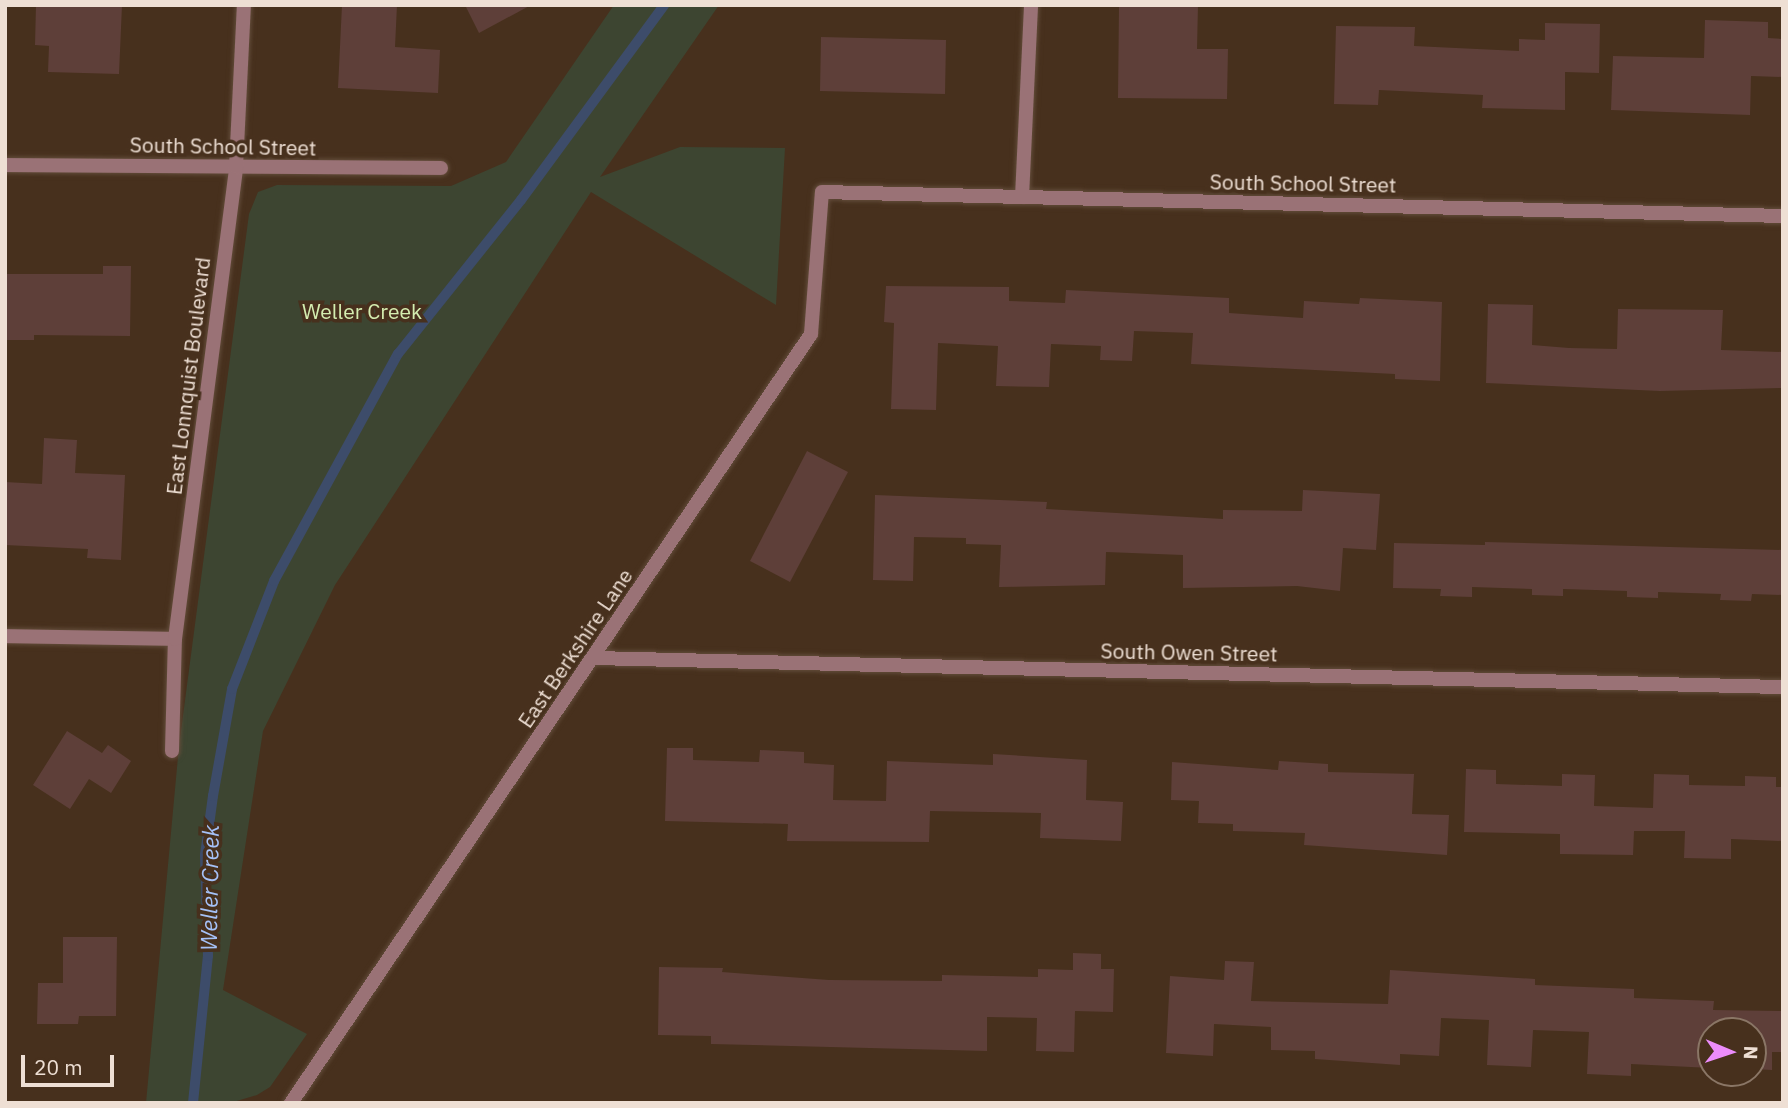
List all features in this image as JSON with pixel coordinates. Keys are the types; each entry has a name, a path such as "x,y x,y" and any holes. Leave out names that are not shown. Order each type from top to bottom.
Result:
{"street":[{"name":"East Lonnquist Boulevard","path":"172,751 174,639 236,167 244,5"},
{"path":"1022,197 1031,5"},
{"name":"South School Street","path":"5,164 441,168"},
{"name":"South School Street","path":"822,192 1783,216"},
{"name":"East Berkshire Lane","path":"291,1103 811,334 822,192"},
{"path":"5,636 174,639"},
{"name":"South Owen Street","path":"594,658 1783,687"}],"green space":[{"name":"Weller Creek","path":"614,5 719,5 600,177 680,147 785,148 776,305 591,192 335,585 263,731 223,990 307,1034 270,1087 257,1095 230,1103 146,1103 179,746 249,214 258,192 277,185 451,186 506,162"}],"building":[{"path":"36,5 122,5 119,74 48,72 49,46 35,45"},
{"path":"342,5 397,5 395,47 440,50 438,93 338,88"},
{"path":"465,5 531,5 479,33"},
{"path":"1119,5 1198,5 1197,49 1228,49 1227,99 1118,98"},
{"path":"1705,20 1768,22 1768,38 1783,39 1783,77 1751,76 1750,115 1611,110 1613,56 1704,58"},
{"path":"1545,23 1600,24 1599,73 1565,72 1565,110 1482,108 1483,95 1379,90 1378,105 1334,104 1336,26 1415,27 1414,46 1519,51 1519,39 1545,40"},
{"path":"821,37 946,40 945,94 820,91"},
{"path":"103,266 131,266 130,336 34,335 34,340 5,340 5,274 103,274"},
{"path":"886,286 1009,287 1009,301 1065,303 1066,290 1229,298 1229,313 1303,318 1304,301 1359,304 1360,298 1442,302 1440,381 1395,379 1395,374 1191,364 1193,333 1134,331 1132,361 1100,360 1101,346 1051,344 1049,387 996,386 998,346 938,343 936,410 891,409 894,323 884,322"},
{"path":"1488,304 1533,305 1532,345 1569,348 1617,349 1618,309 1723,310 1721,350 1783,352 1783,388 1660,391 1486,383"},
{"path":"44,438 77,440 75,473 125,475 121,560 87,558 88,549 5,545 5,482 42,484"},
{"path":"807,451 848,472 790,582 750,561"},
{"path":"1303,490 1380,494 1376,550 1343,548 1340,591 1297,586 1183,588 1183,555 1106,552 1105,585 999,587 1001,545 966,544 966,538 914,537 913,581 873,580 875,495 1047,502 1046,509 1223,519 1223,510 1302,511"},
{"path":"1485,542 1783,550 1783,595 1752,594 1751,601 1720,600 1721,594 1658,592 1658,598 1627,597 1627,591 1563,589 1563,596 1532,595 1532,589 1472,587 1472,597 1440,596 1441,589 1393,588 1394,543 1485,545"},
{"path":"67,731 102,753 108,745 131,761 111,793 89,779 70,809 33,785"},
{"path":"667,748 693,748 693,760 759,762 760,750 804,752 804,763 834,765 833,800 886,801 887,761 993,765 993,754 1087,760 1086,800 1123,802 1121,841 1040,838 1041,813 930,811 929,842 787,841 788,824 665,821"},
{"path":"1279,761 1328,764 1328,772 1414,774 1412,814 1449,815 1447,855 1304,845 1305,833 1233,831 1233,824 1198,823 1199,801 1171,800 1172,762 1278,770"},
{"path":"1466,769 1496,770 1496,784 1562,786 1562,774 1595,775 1594,806 1653,808 1654,774 1689,775 1689,785 1745,786 1745,776 1776,777 1776,787 1783,787 1783,841 1731,839 1731,859 1684,858 1685,831 1634,831 1633,855 1560,854 1560,834 1464,832"},
{"path":"63,937 117,937 116,1016 79,1016 78,1024 37,1024 38,983 63,983"},
{"path":"1073,953 1101,954 1101,969 1114,969 1113,1012 1075,1011 1074,1052 1036,1051 1037,1018 987,1017 987,1051 711,1044 711,1036 658,1035 659,967 723,968 722,972 829,980 942,981 942,975 1038,977 1038,969 1073,970"},
{"path":"1225,961 1254,962 1251,1001 1388,1004 1390,970 1535,979 1535,985 1634,989 1634,998 1714,1001 1713,1010 1783,1011 1783,1052 1772,1052 1772,1070 1767,1070 1767,1017 1697,1017 1697,1067 1631,1064 1631,1076 1587,1074 1589,1032 1533,1030 1531,1067 1487,1065 1489,1020 1441,1018 1439,1056 1400,1054 1400,1065 1315,1059 1315,1051 1271,1050 1271,1027 1214,1024 1213,1056 1166,1053 1170,976 1224,980"}],"waterway":[{"name":"Weller Creek","path":"193,1103 208,956 205,855 213,796 232,689 274,581 398,354 521,200 664,5"}]}
